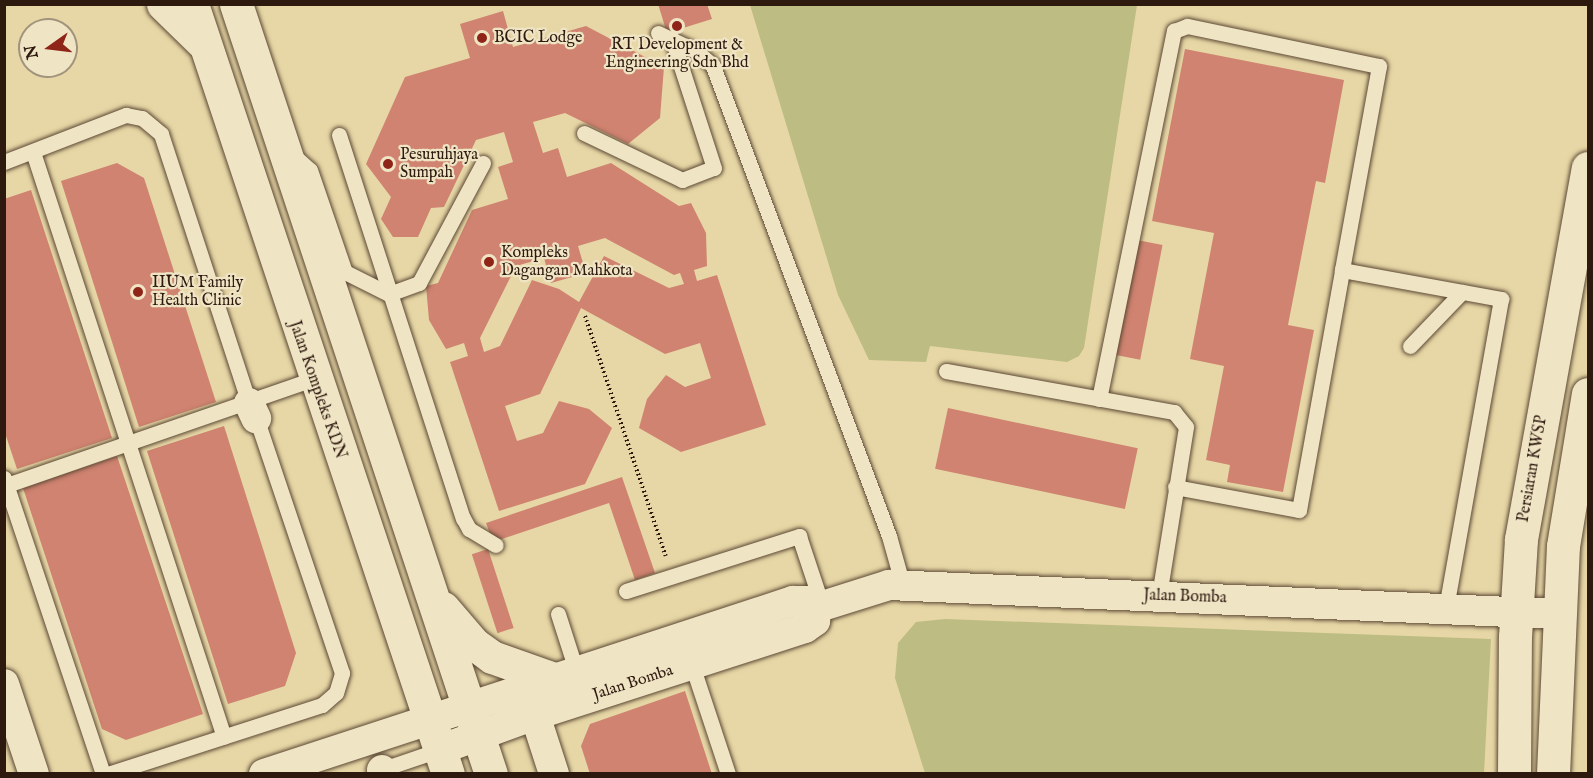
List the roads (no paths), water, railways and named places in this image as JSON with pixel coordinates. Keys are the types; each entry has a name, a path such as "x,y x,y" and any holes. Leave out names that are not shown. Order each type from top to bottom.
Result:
{"street":[{"path":"163,4 203,44"},
{"name":"Jalan Kompleks KDN","path":"192,4 313,380 444,762"},
{"path":"240,9 283,151 491,774"},
{"name":"Persiaran KWSP","path":"1515,774 1516,611 1521,539 1588,168"},
{"path":"1553,774 1557,614 1563,546 1588,394"},
{"name":"Jalan Bomba","path":"819,607 876,587 903,586 1557,614"},
{"path":"432,595 474,644 492,657 563,674"},
{"name":"Jalan Bomba","path":"444,762 474,721 563,674 797,600 809,601 819,607"},
{"name":"Jalan Bomba","path":"264,774 429,718 474,721 535,715 805,628 815,621 819,607"},
{"path":"4,684 34,774"},
{"path":"535,715 554,774"}],"lane":[{"path":"1099,399 1174,31 1187,26 1379,66 1299,510 1175,487"},
{"path":"584,133 682,180 714,168 665,36 696,51 713,66 889,536 903,586"},
{"path":"4,162 126,115 142,118 161,134 252,410 342,672 336,693 322,705 105,774 6,481 252,410 313,380"},
{"path":"339,135 463,518 469,529 496,545"},
{"path":"283,151 303,160 310,170 345,272 389,294 419,284 483,163"},
{"path":"33,152 225,737"},
{"path":"1342,270 1501,299 1446,608"},
{"path":"1410,346 1462,292"},
{"path":"946,371 1174,412 1186,427 1159,596"},
{"path":"626,591 799,536 819,607"},
{"path":"558,614 563,674"},
{"path":"692,665 728,774"},
{"path":"379,772 444,762"}],"place":[{"name":"RT Development & Engineering Sdn Bhd","path":"677,26"},
{"name":"BCIC Lodge","path":"482,38"},
{"name":"Pesuruhjaya Sumpah","path":"388,164"},
{"name":"Kompleks Dagangan Mahkota","path":"489,262"},
{"name":"IIUM Family Health Clinic","path":"138,292"}]}
